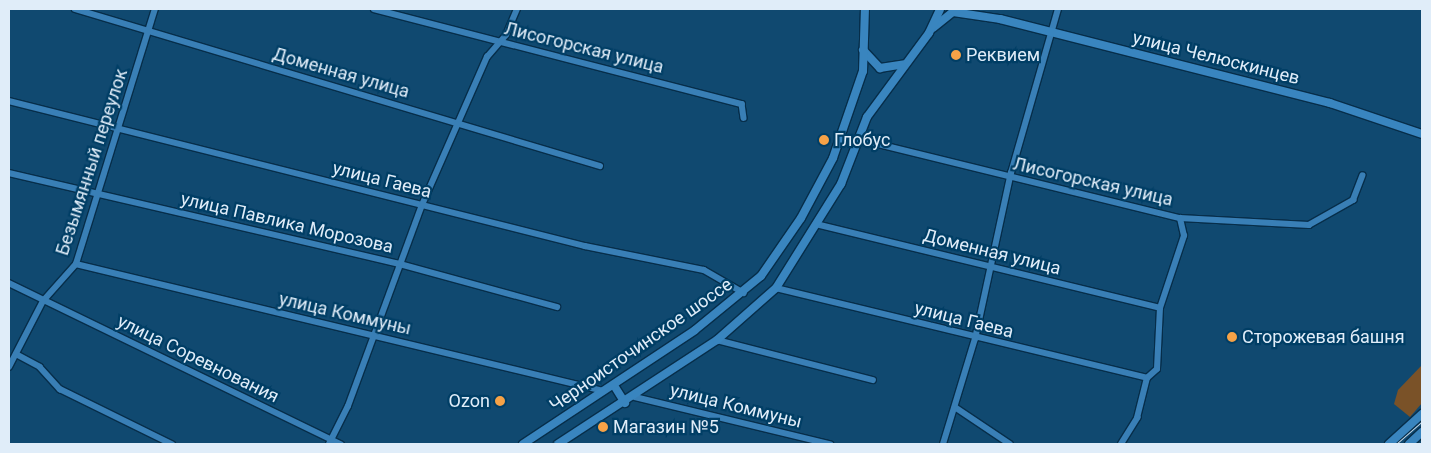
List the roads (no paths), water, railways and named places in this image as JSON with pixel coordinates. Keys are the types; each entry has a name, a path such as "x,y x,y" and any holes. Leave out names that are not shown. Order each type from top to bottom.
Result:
{"main road":[{"name":"Черноисточинское шоссе","path":"523,444 607,392 744,292 782,248 826,174 858,89 865,9"},
{"path":"929,33 940,9"},
{"name":"улица Челюскинцев","path":"971,9 1000,19 1330,103 1422,134"},
{"name":"улица Челюскинцев","path":"929,33 953,12 1000,19"},
{"name":"Черноисточинское шоссе","path":"558,444 635,397 717,340 776,288 841,184 867,117 929,33"},
{"path":"861,46 868,59 880,68 906,64"},
{"path":"614,386 625,403"},
{"path":"1388,444 1422,414"},
{"path":"1409,444 1422,432"}],"street":[{"name":"Доменная улица","path":"75,9 600,166"},
{"name":"Безымянный переулок","path":"9,367 42,301 76,264 121,129 155,9"},
{"name":"Лисогорская улица","path":"374,9 744,105 744,118"},
{"path":"330,442 373,336 422,205 487,58 500,43 517,9"},
{"path":"943,444 956,407 975,339 993,268 1011,179 1058,9"},
{"name":"улица Гаева","path":"9,101 422,205 704,270 744,292"},
{"name":"Лисогорская улица","path":"858,138 1011,179 1180,218 1309,225 1353,200 1362,176"},
{"name":"улица Павлика Морозова","path":"9,173 400,264 558,307"},
{"path":"1121,444 1137,418 1147,378 1157,370 1160,308 1184,236 1180,218"},
{"name":"Доменная улица","path":"816,224 1160,308"},
{"name":"улица Коммуны","path":"76,264 607,392"},
{"name":"улица Соревнования","path":"9,284 330,442 341,444"},
{"name":"улица Гаева","path":"776,288 975,339 1147,378"},
{"path":"717,340 873,380"},
{"path":"16,354 40,367 60,389 172,444"},
{"name":"улица Коммуны","path":"635,397 830,444"},
{"path":"956,407 1010,444"}],"tram line":[{"path":"1396,444 1422,421"}],"place":[{"name":"Реквием","path":"956,55"},
{"name":"Глобус","path":"824,140"},
{"name":"Сторожевая башня","path":"1232,337"},
{"name":"Ozon","path":"500,401"},
{"name":"Магазин №5","path":"603,427"}]}
